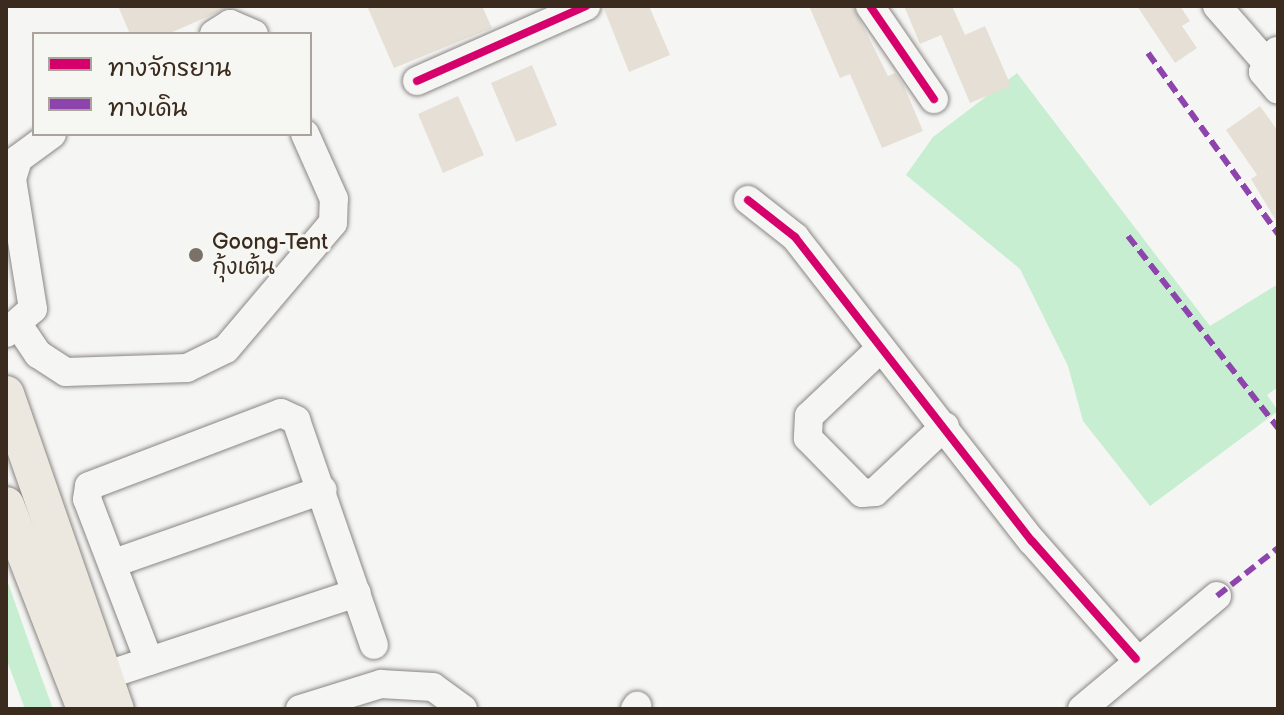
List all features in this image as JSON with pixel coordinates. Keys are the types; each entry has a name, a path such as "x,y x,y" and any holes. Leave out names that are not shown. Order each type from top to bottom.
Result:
{"main road":[{"path":"6,394 69,565 110,693"},
{"path":"6,403 48,561 62,641"},
{"path":"6,505 62,641 85,709"}],"street":[{"path":"417,81 586,6"},
{"path":"870,6 934,99"},
{"path":"1217,6 1272,56 1265,79 1278,90"},
{"path":"217,32 230,24 249,32"},
{"path":"49,136 18,159 12,179 33,309 12,330 38,354 66,372 187,368 226,349 333,223 334,199 306,136"},
{"path":"748,200 795,237 1032,541 1136,659"},
{"path":"881,348 809,416 808,438 862,493 875,492 945,426"},
{"path":"149,661 87,499 99,477 281,413 296,420 323,490 374,645"},
{"path":"69,565 111,557 323,490"},
{"path":"110,693 149,661 357,593"},
{"path":"1082,709 1136,659 1217,596"},
{"path":"300,709 381,684 433,687 463,709"}],"green space":[{"path":"1017,73 1210,326 1278,284 1278,387 1267,395 1278,411 1150,506 1083,421 1068,366 1020,269 906,175 933,137"},
{"path":"6,577 53,709 25,709 6,658"}],"building":[{"path":"118,6 232,6 173,32 129,32"},
{"path":"367,6 482,6 492,28 394,68"},
{"path":"603,6 649,6 670,55 629,72"},
{"path":"809,6 853,6 888,76 895,73 903,84 923,131 882,148 850,74 840,78"},
{"path":"904,6 952,6 965,35 985,26 1011,86 970,103 941,35 920,44"},
{"path":"1137,6 1180,6 1190,21 1182,26 1197,48 1175,63"},
{"path":"532,65 557,125 516,142 491,83"},
{"path":"458,96 484,155 443,173 418,114"},
{"path":"1260,106 1278,131 1278,224 1251,179 1257,175 1226,130"}],"marked path":[{"path":"1148,53 1278,234"},
{"path":"1128,236 1278,428"},
{"path":"1217,596 1278,548"}],"cycle path":[{"path":"417,81 586,6"},
{"path":"870,6 934,99"},
{"path":"748,200 795,237 1032,541 1136,659"}],"place":[{"name":"Goong-Tent กุ้งเต้น","path":"196,255"}]}
